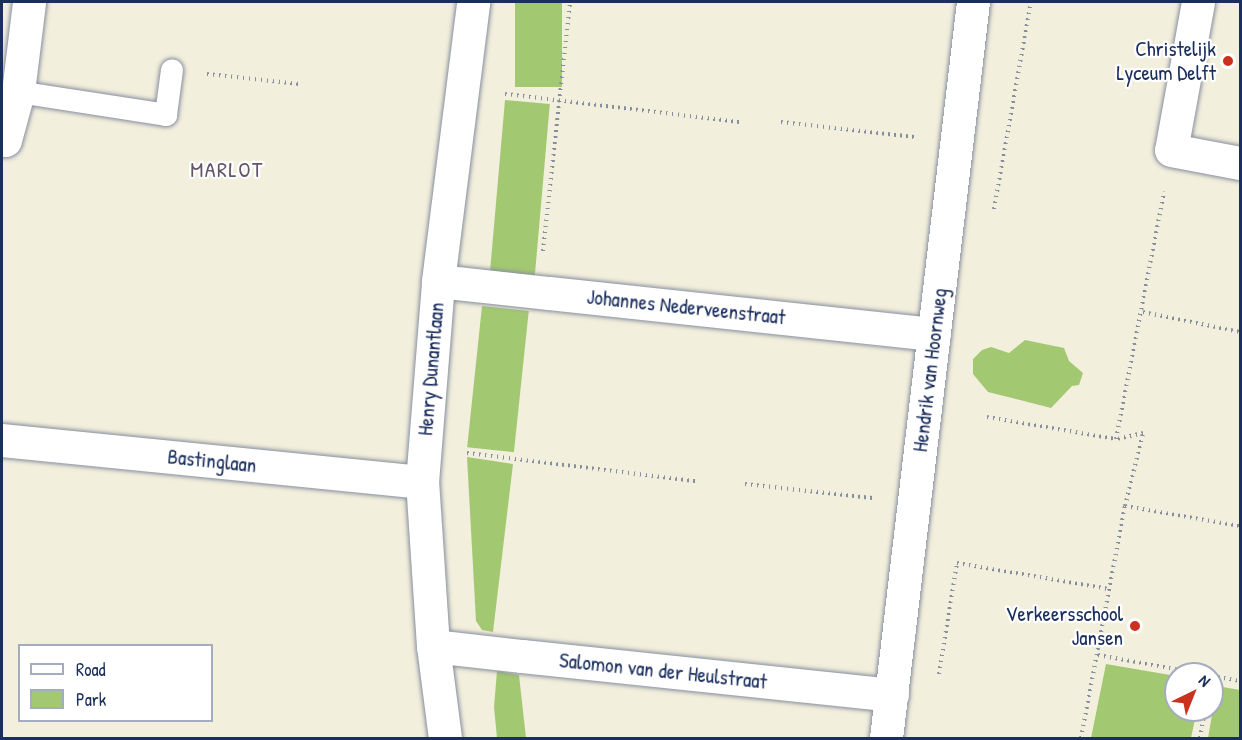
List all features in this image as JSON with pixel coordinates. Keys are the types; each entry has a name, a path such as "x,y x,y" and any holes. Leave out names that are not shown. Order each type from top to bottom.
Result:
{"street":[{"path":"2,139 5,140 18,92 29,2"},
{"name":"Henry Dunantlaan","path":"445,738 433,646 422,482 438,280 464,88 473,2"},
{"name":"Hendrik van Hoornweg","path":"886,738 973,2"},
{"path":"1198,2 1172,150 1240,162"},
{"name":"Johannes Nederveenstraat","path":"438,280 934,334"},
{"name":"Bastinglaan","path":"2,440 422,482"},
{"name":"Salomon van der Heulstraat","path":"433,646 892,694"}],"lane":[{"path":"18,92 166,115 172,70"}],"path":[{"path":"544,292 570,2"},
{"path":"172,70 299,84"},
{"path":"464,88 739,122"},
{"path":"781,122 957,142"},
{"path":"1116,439 1143,312 1172,150"},
{"path":"1143,312 1240,332"},
{"path":"987,417 1116,439 1143,433 1125,506 1081,738"},
{"path":"424,448 696,481"},
{"path":"745,484 914,503"},
{"path":"1125,506 1240,526"},
{"path":"938,680 957,563 1109,589"},
{"path":"1098,655 1164,667"},
{"path":"1224,678 1240,681"},
{"path":"1200,738 1203,722"}],"green space":[{"path":"515,2 562,2 562,87 515,87"},
{"path":"505,100 550,104 535,275 490,271"},
{"path":"482,306 529,311 514,452 467,447"},
{"path":"1025,340 1064,348 1069,361 1083,373 1079,385 1072,386 1051,408 988,392 973,374 973,359 982,350 991,347 1009,353"},
{"path":"467,457 513,464 493,632 482,630 476,621"},
{"path":"1106,664 1164,674 1164,722 1194,722 1191,738 1091,738"},
{"path":"497,671 519,675 526,738 497,738 494,707"},
{"path":"1224,687 1240,690 1240,738 1208,738 1211,722 1224,722"}],"place":[{"name":"Christelijk Lyceum Delft","path":"1228,61"},
{"name":"Verkeersschool Jansen","path":"1135,626"}],"district":[{"name":"MARLOT","path":"227,170"}]}
